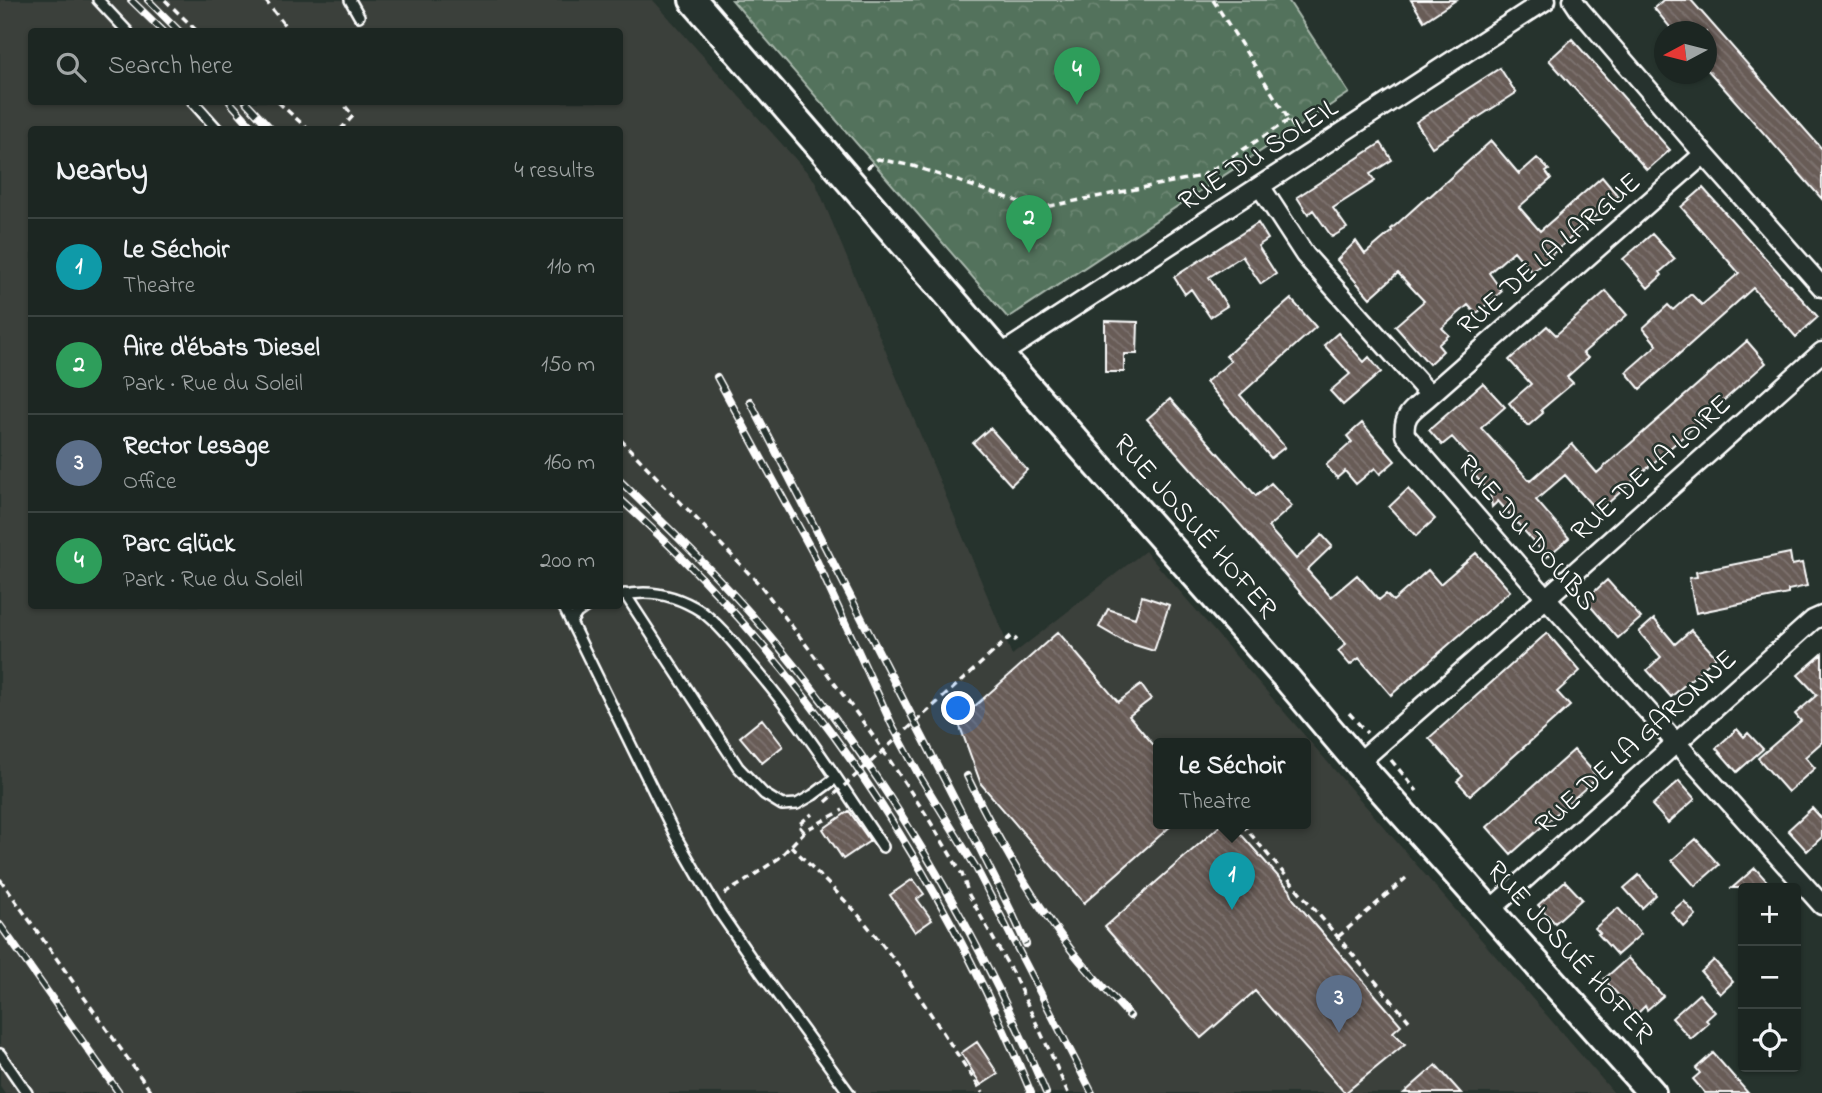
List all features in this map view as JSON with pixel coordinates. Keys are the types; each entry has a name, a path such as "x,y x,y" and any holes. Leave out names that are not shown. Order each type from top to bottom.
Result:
{"main road":[{"name":"RUE JOSUÉ HOFER","path":"693,0 1358,763 1653,1093"}],"street":[{"name":"RUE DU SOLEIL","path":"1000,355 1546,0"},
{"path":"1573,0 1704,154 1822,286"},
{"name":"RUE DE LA LARGUE","path":"1430,395 1704,154"},
{"path":"1260,186 1305,255 1430,395"},
{"name":"RUE DE LA LOIRE","path":"1358,763 1822,352"},
{"name":"RUE DU DOUBS","path":"1430,395 1406,417 1405,435 1546,598 1822,905"},
{"name":"RUE DE LA GARONNE","path":"1489,911 1814,620 1822,616"}],"lane":[{"path":"98,0 124,28"},
{"path":"350,0 359,16"},
{"path":"196,105 214,126"},
{"path":"623,595 655,593 668,596 691,606 714,622 772,688 883,848"},
{"path":"623,596 738,767 764,794 782,805 797,804 836,778"},
{"path":"564,609 676,837 713,900 760,971 849,1093"},
{"path":"571,622 583,609"},
{"path":"0,1054 27,1093"}],"path":[{"path":"165,0 194,28"},
{"path":"265,0 287,28"},
{"path":"1213,0 1310,154"},
{"path":"281,105 305,126"},
{"path":"344,105 353,116 344,126"},
{"path":"862,172 878,159 913,166 1029,205 1051,206 1202,176 1289,120"},
{"path":"623,442 761,586 874,737 962,874 969,895 1013,974 1068,1093"},
{"path":"827,802 1011,636 1015,640 1017,638"},
{"path":"713,900 765,868 804,832 854,804"},
{"path":"800,824 798,825 804,832"},
{"path":"1246,829 1409,1021"},
{"path":"791,846 875,935 983,1093"},
{"path":"1338,937 1406,878"},
{"path":"0,879 152,1093"}],"shaded area":[{"path":"0,0 653,0 815,181 1012,655 1145,551 1307,738 1153,738 1153,829 1311,829 1311,743 1614,1093 5,1093 0,1086"}],"green space":[{"path":"732,0 1288,0 1349,93 1008,318"}],"building":[{"path":"1411,0 1456,0 1424,21"},
{"path":"1663,0 1691,0 1709,21 1665,21 1654,8"},
{"path":"1717,30 1822,149 1822,199 1717,80"},
{"path":"1572,39 1670,150 1647,170 1549,60"},
{"path":"1500,68 1516,93 1432,147 1416,122"},
{"path":"1491,141 1519,174 1537,158 1549,170 1546,172 1551,179 1519,207 1540,231 1602,177 1618,196 1532,272 1514,251 1489,273 1502,291 1476,314 1468,305 1442,328 1449,335 1438,345 1443,351 1429,364 1395,326 1424,301 1398,273 1370,298 1337,260 1356,241 1365,254"},
{"path":"1381,143 1392,160 1370,174 1375,181 1333,208 1347,228 1332,237 1313,210 1308,214 1297,197"},
{"path":"1703,188 1818,317 1796,337 1753,288 1640,389 1626,372 1657,345 1643,328 1668,305 1673,310 1691,294 1702,305 1739,273 1681,207"},
{"path":"1258,223 1268,239 1258,246 1276,274 1261,284 1242,256 1209,277 1227,306 1210,317 1191,289 1185,294 1174,277"},
{"path":"1652,234 1675,259 1660,272 1662,275 1648,288 1623,259"},
{"path":"1606,291 1627,315 1583,353 1588,358 1567,377 1573,383 1541,410 1543,413 1528,426 1509,403 1531,384 1509,360 1547,326 1556,335"},
{"path":"1291,299 1316,327 1240,395 1285,447 1271,458 1206,382 1231,361 1226,356"},
{"path":"1105,321 1138,322 1137,354 1124,354 1124,372 1105,372"},
{"path":"1338,333 1364,362 1369,357 1381,372 1343,405 1330,391 1350,374 1324,345"},
{"path":"1747,341 1766,363 1598,512 1565,475 1536,500 1569,538 1547,557 1498,501 1492,507 1490,493 1472,472 1478,466 1452,437 1442,445 1429,430 1483,383 1505,407 1481,428 1530,481 1572,444 1597,473"},
{"path":"1170,399 1256,496 1271,483 1292,506 1268,527 1296,559 1322,535 1332,546 1307,570 1331,597 1357,575 1379,600 1386,594 1393,601 1428,570 1440,584 1476,553 1510,591 1391,695 1359,658 1350,665 1338,651 1346,644 1147,419"},
{"path":"1362,423 1395,461 1380,474 1375,468 1356,484 1345,471 1337,478 1326,465 1352,442 1347,436"},
{"path":"990,428 1027,470 1011,485 973,443"},
{"path":"1408,489 1435,519 1416,536 1389,507"},
{"path":"1790,553 1792,565 1802,563 1807,586 1788,590 1788,594 1696,613 1689,578 1697,577 1696,572"},
{"path":"1607,580 1641,618 1618,638 1585,600"},
{"path":"1142,596 1169,605 1154,651 1125,642 1099,627 1108,609 1135,618"},
{"path":"1654,619 1675,644 1691,630 1716,657 1671,697 1647,670 1661,657 1639,632"},
{"path":"1058,632 1118,702 1141,685 1151,699 1129,716 1153,744 1153,829 1167,829 1084,903 981,784 958,721"},
{"path":"1547,633 1580,671 1557,692 1570,706 1470,795 1457,781 1463,776 1429,738"},
{"path":"1822,654 1822,742 1805,757 1815,768 1788,792 1758,758 1801,721 1795,714 1817,695 1798,675"},
{"path":"762,719 783,746 762,763 740,737"},
{"path":"1737,729 1744,737 1748,733 1763,749 1737,772 1716,748"},
{"path":"1574,750 1598,777 1511,854 1487,827"},
{"path":"1679,781 1695,799 1668,823 1652,805"},
{"path":"1812,808 1822,819 1822,837 1807,851 1788,830"},
{"path":"849,811 870,841 843,859 823,829"},
{"path":"1216,829 1236,829 1401,1025 1393,1032 1405,1044 1345,1093 1255,991 1201,1038 1105,927"},
{"path":"1696,839 1719,865 1695,886 1672,860"},
{"path":"1755,868 1768,883 1738,883 1738,888 1732,888"},
{"path":"1639,875 1656,895 1642,908 1624,888"},
{"path":"913,879 924,894 917,899 932,920 915,932 890,895"},
{"path":"1565,881 1582,899 1555,923 1538,905"},
{"path":"1684,901 1696,915 1684,927 1671,912"},
{"path":"1618,908 1641,934 1617,955 1595,928"},
{"path":"1628,958 1663,996 1647,1010 1645,1006 1636,1015 1604,979"},
{"path":"1714,960 1733,982 1720,994 1701,972"},
{"path":"1699,994 1715,1012 1706,1020 1709,1023 1691,1039 1672,1018"},
{"path":"977,1042 998,1074 981,1085 961,1053"},
{"path":"1713,1053 1748,1093 1705,1093 1693,1079 1700,1073 1696,1068"},
{"path":"1436,1065 1461,1093 1404,1093"}],"railway":[{"path":"131,0 160,28"},
{"path":"148,0 176,28"},
{"path":"233,105 251,126"},
{"path":"249,105 268,126"},
{"path":"717,377 813,553 892,725 975,866 1092,1093"},
{"path":"750,401 1026,944"},
{"path":"623,484 738,599 816,693 855,746 892,801 960,914 1046,1093"},
{"path":"623,502 687,563 749,630 807,700 860,772 953,927 994,1008 1031,1093"},
{"path":"967,776 1012,862 1038,903 1081,962 1130,1016"},
{"path":"0,925 119,1093"}],"place":[{"name":"Parc Glück","path":"1077,105"},
{"name":"Aire d'ébats Diesel","path":"1029,253"},
{"name":"Le Séchoir","path":"1232,910"},
{"name":"Rector Lesage","path":"1339,1033"}]}
